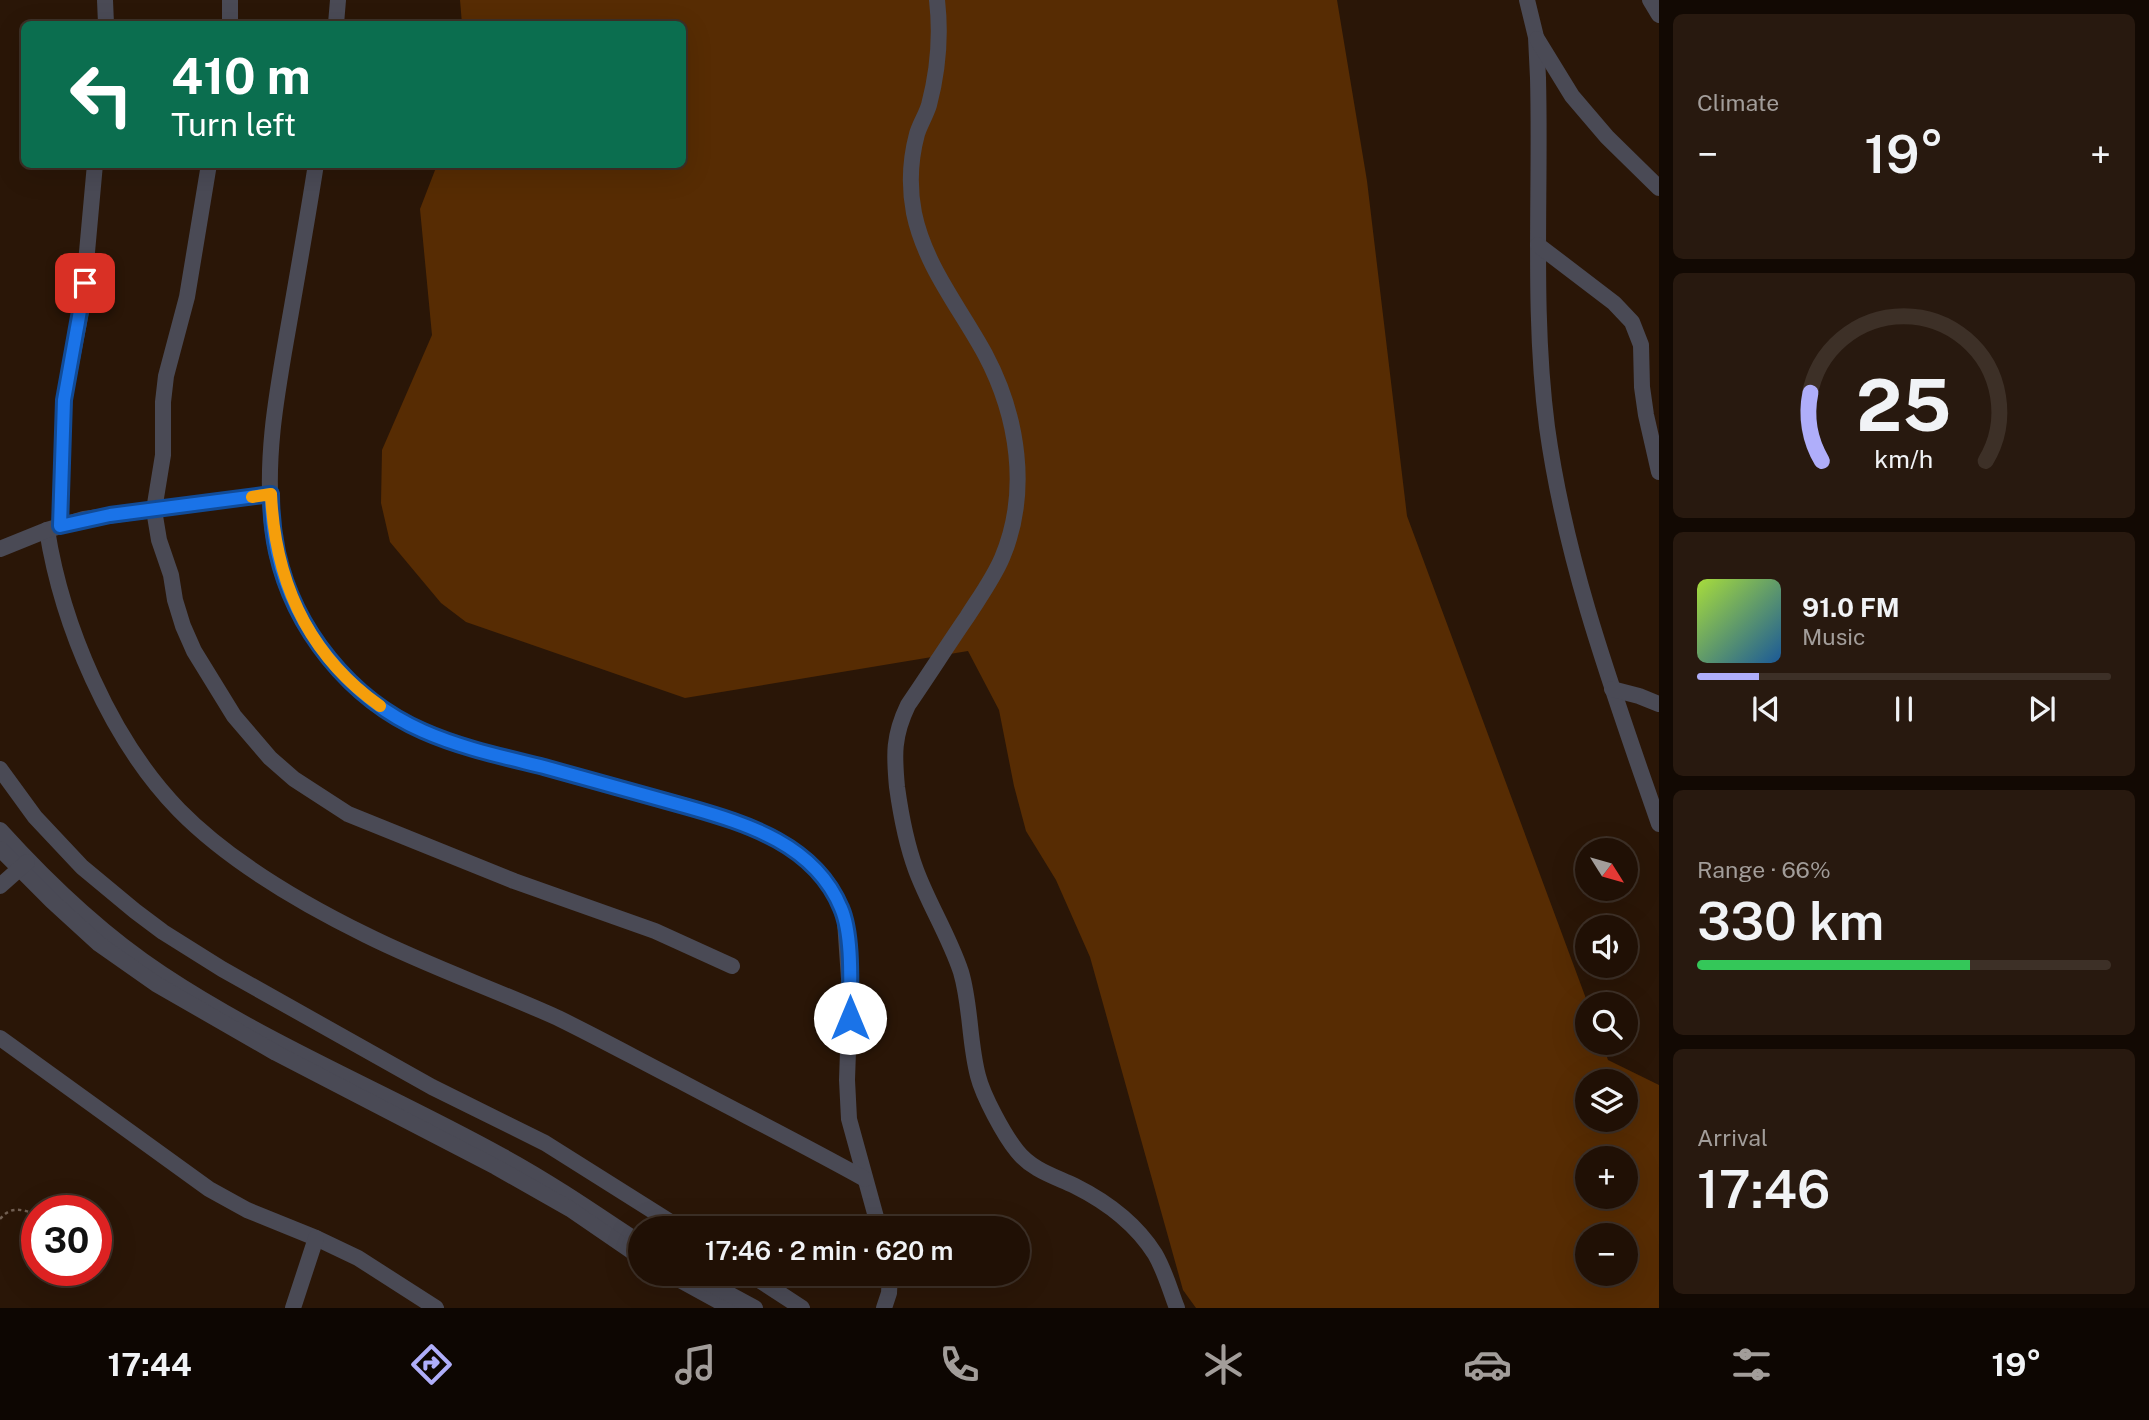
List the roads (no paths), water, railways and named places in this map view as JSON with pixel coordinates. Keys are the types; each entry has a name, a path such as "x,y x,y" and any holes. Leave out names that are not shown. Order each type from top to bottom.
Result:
{"street":[{"path":"105,0 106,21"},
{"path":"230,0 230,21"},
{"path":"336,21 338,0"},
{"path":"937,0 938,61 928,108 912,157 914,213 928,256 985,355 1004,400 1016,451 1017,495 1009,539 991,580 901,719 894,765 903,828 916,870 943,925 960,971 969,1007 978,1079 1010,1141 1027,1162 1038,1170 1093,1195 1130,1223 1155,1255 1177,1308"},
{"path":"1527,0 1536,37 1541,360 1547,428 1580,590 1659,824"},
{"path":"1650,0 1659,15"},
{"path":"1536,37 1572,96 1607,137 1659,188"},
{"path":"95,168 82,307 62,416 52,560 62,599 97,687 118,727 159,787 198,828 235,857 357,931 593,1035 757,1119 865,1179"},
{"path":"208,168 187,297 166,376 163,455 154,510 155,526 171,575 175,600 194,650 227,706 248,735 294,779 320,798 358,818 514,881 655,931 732,966"},
{"path":"315,168 271,436 272,524 285,581 296,608 333,663 358,689 398,718 442,739 717,815 782,841 812,865 838,900 845,921 850,993 849,1119 876,1216"},
{"path":"1538,245 1614,303 1632,321 1641,345 1644,396 1659,472"},
{"path":"0,549 54,528 110,515 271,494"},
{"path":"1612,689 1659,704"},
{"path":"0,769 35,817 82,867 163,932 432,1087 545,1143 661,1216"},
{"path":"0,831 24,866 99,944 156,984 276,1053 496,1167 570,1209 628,1249"},
{"path":"0,849 58,892 105,933 162,974 340,1074 522,1166 579,1200 628,1235"},
{"path":"0,886 24,866"},
{"path":"0,1038 209,1189 247,1210 358,1258 436,1308"},
{"path":"293,1308 316,1238"},
{"path":"691,1286 731,1308"},
{"path":"714,1286 755,1308"},
{"path":"768,1286 802,1308"},
{"path":"884,1308 890,1286"}]}
